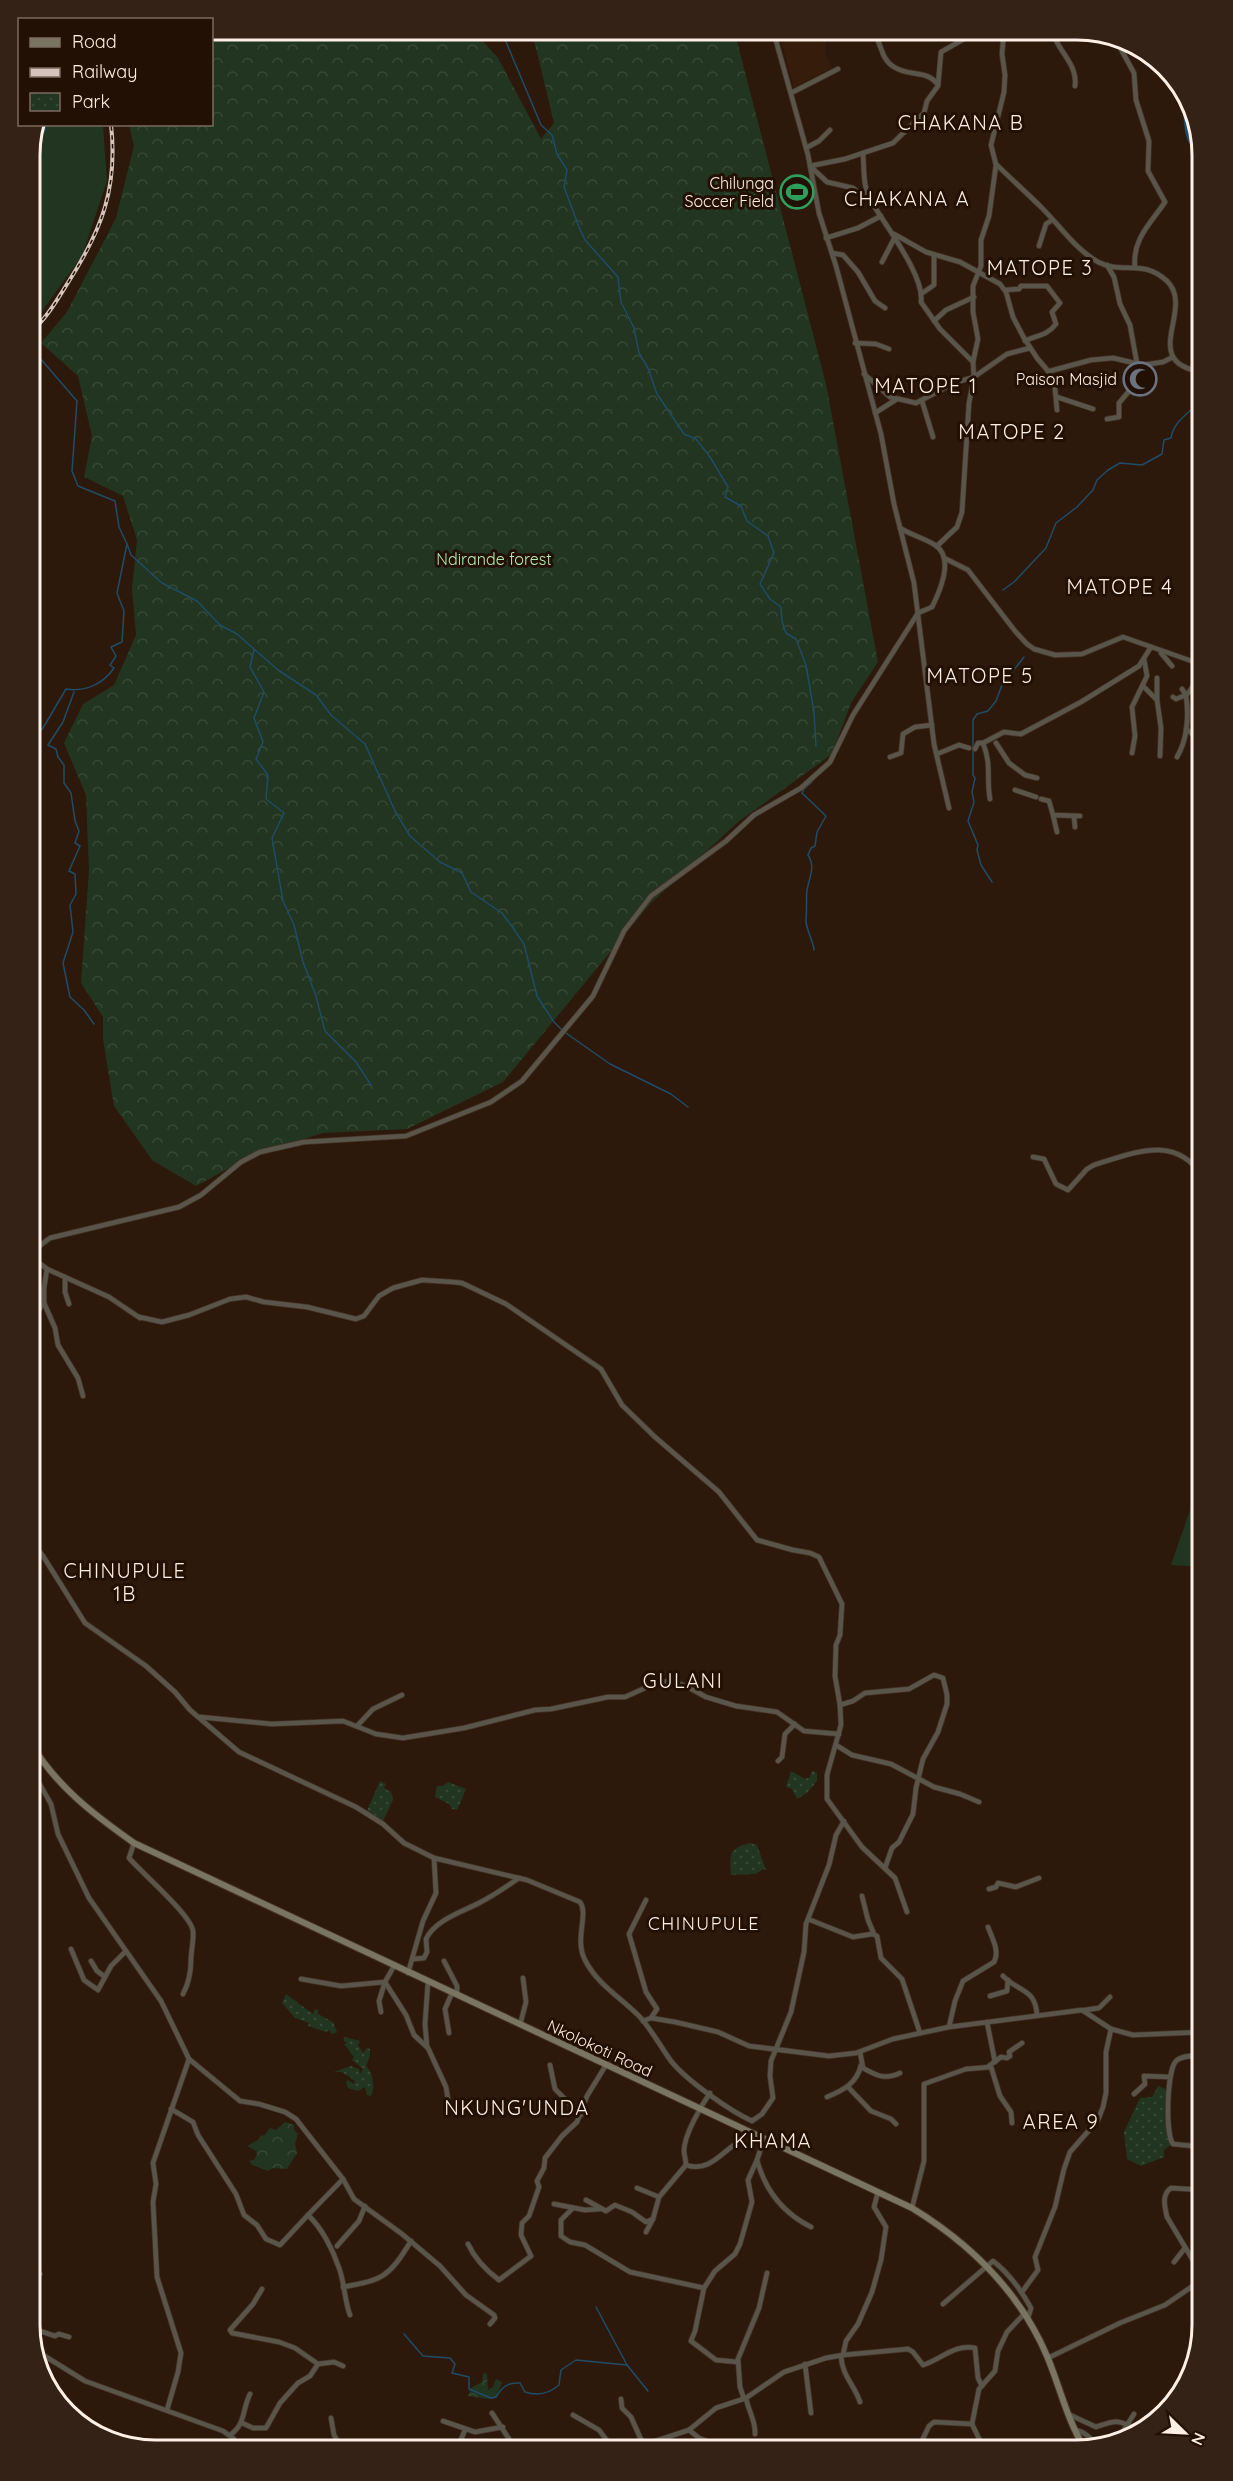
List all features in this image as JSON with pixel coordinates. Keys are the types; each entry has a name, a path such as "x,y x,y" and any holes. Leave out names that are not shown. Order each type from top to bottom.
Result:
{"main road":[{"name":"Nkolokoti Road","path":"40,1755 70,1794 102,1822 134,1843 912,2208 958,2239 987,2265 1026,2316 1048,2358 1067,2413 1080,2440"}],"street":[{"path":"776,41 806,147 826,238 881,434 900,528 911,569 932,724 949,808"},
{"path":"880,41 884,56 892,66 928,75 938,86"},
{"path":"810,166 893,143 922,116 927,100 938,86 940,52 960,41"},
{"path":"937,546 957,527 961,518 969,403 978,339 974,318 974,282 982,259 981,240 989,216 996,164 992,145 1004,92 1003,41"},
{"path":"1055,41 1073,68 1075,86"},
{"path":"1121,50 1134,73 1136,100 1149,141 1148,171 1165,202 1138,241 1134,251 1135,267"},
{"path":"791,93 838,69"},
{"path":"806,147 819,141 830,130"},
{"path":"863,153 866,189 871,202 894,236 911,268 921,294 921,302 954,345 973,362"},
{"path":"996,164 1076,246 1107,265 1146,268 1172,287 1176,305 1170,336 1173,357 1181,365 1192,368"},
{"path":"810,166 827,182 853,188 871,202"},
{"path":"826,238 852,231 880,216"},
{"path":"1038,246 1046,224 1052,220"},
{"path":"894,236 934,255 960,262 1000,284 1005,290 1013,317 1025,341 1054,378 1057,410"},
{"path":"882,262 894,236"},
{"path":"832,253 838,252 843,255 858,272 875,301 885,308"},
{"path":"921,294 933,287 934,255"},
{"path":"1107,265 1114,277 1118,297 1130,325 1138,364 1135,382 1119,403 1119,417 1107,419"},
{"path":"1005,290 1019,289 1021,286 1047,286 1060,303 1052,312 1056,324 1052,330 1038,338 1025,341"},
{"path":"934,321 946,310 974,297"},
{"path":"855,344 876,344 889,349"},
{"path":"864,374 886,394 913,403 922,401 954,383 974,377 1007,354 1030,348"},
{"path":"1050,371 1097,359 1116,359 1138,364 1163,362 1173,357"},
{"path":"1057,397 1093,409"},
{"path":"874,413 897,399"},
{"path":"922,401 933,437"},
{"path":"40,1246 50,1238 179,1207 201,1195 241,1162 260,1152 304,1142 406,1136 490,1102 522,1081 593,996 624,932 651,896 726,841 754,815 801,788 830,762 853,715 918,613 930,608 934,603 944,578 944,558 937,546 900,528"},
{"path":"944,558 971,573 1015,631 1034,649 1055,655 1082,654 1124,637 1192,661"},
{"path":"937,754 959,745 972,748 1004,732 1021,734 1127,675 1144,659 1151,647"},
{"path":"1159,651 1172,666"},
{"path":"1132,753 1135,736 1132,708 1147,676 1144,659"},
{"path":"1157,678 1161,728 1160,756"},
{"path":"1143,686 1157,700"},
{"path":"1177,757 1185,744 1188,710 1182,688"},
{"path":"1173,697 1176,699 1186,696 1192,690"},
{"path":"890,757 901,753 903,734 915,727 932,724"},
{"path":"1186,729 1192,734"},
{"path":"983,743 990,765 990,799"},
{"path":"996,743 1009,763 1025,775 1037,778"},
{"path":"1015,790 1049,801 1057,832"},
{"path":"1053,815 1065,814 1077,817 1075,827"},
{"path":"1033,1157 1044,1159 1056,1184 1068,1190 1087,1169 1094,1165 1156,1150 1172,1151 1184,1156 1192,1165"},
{"path":"40,1263 47,1269 109,1297 140,1318 162,1322 189,1315 230,1299 246,1297 264,1302 307,1307 356,1319 364,1316 379,1296 387,1291 422,1280 462,1283 506,1304 601,1369 622,1405 719,1492 757,1539 793,1550 810,1552 819,1557 842,1604 840,1635 836,1645 835,1676 840,1705 839,1734 829,1764 825,1792 829,1802 862,1847 896,1880 907,1912"},
{"path":"47,1269 44,1303 55,1328 58,1345 78,1378 83,1396"},
{"path":"65,1277 65,1292 69,1304"},
{"path":"40,1308 44,1303"},
{"path":"40,1554 85,1623 146,1666 175,1692 190,1710 239,1752 356,1807 383,1824 404,1843 434,1858 519,1878 580,1902 584,1912 579,1944 585,1960 607,1989 643,2021 671,2061 748,2120 756,2121 771,2102 774,2094 770,2076 771,2061 791,2012 804,1952 808,1919 829,1865 836,1835 844,1821"},
{"path":"840,1705 853,1701 865,1693 909,1689 934,1675 943,1678 947,1704 938,1732 925,1753 918,1778 913,1814 898,1842 892,1848 885,1868"},
{"path":"200,1717 272,1724 343,1720 390,1737 410,1737 464,1728 535,1710 551,1709 608,1697 625,1697 654,1684 669,1681 686,1686 705,1697 736,1706 774,1711 806,1732 839,1734"},
{"path":"357,1726 373,1709 402,1695"},
{"path":"778,1761 782,1757 785,1734 795,1724"},
{"path":"836,1745 854,1756 891,1764 934,1787 980,1802"},
{"path":"40,1785 51,1804 58,1834 89,1898 163,2004 189,2059 240,2101 285,2112 296,2119 342,2179 354,2199 411,2241 440,2266 466,2295 494,2315 495,2318 490,2324"},
{"path":"134,1843 129,1858 171,1900 193,1928 192,1966 188,1975 189,1982 183,1994"},
{"path":"408,1973 423,1921 436,1893 434,1858"},
{"path":"413,1959 424,1958 427,1952 426,1939 437,1926 519,1878"},
{"path":"989,1889 996,1887 998,1883 1016,1887 1039,1878"},
{"path":"862,1896 867,1920 877,1936 881,1958 902,1980 920,2033"},
{"path":"646,1900 629,1934 646,1992 657,2009 651,2018"},
{"path":"808,1919 853,1937 874,1934"},
{"path":"949,2027 955,2001 963,1981 994,1962 996,1958 996,1948 988,1927"},
{"path":"71,1948 80,1973 88,1984 98,1990 105,1977 125,1952"},
{"path":"91,1961 97,1971 105,1977"},
{"path":"444,1961 457,1986 445,2009 449,2033"},
{"path":"381,2012 379,2001 385,1982 394,1966"},
{"path":"520,2025 526,2002 523,1978"},
{"path":"990,1996 1007,1991 1006,1978 1017,1988 1023,1988 1033,1998 1037,2016"},
{"path":"301,1979 341,1986 385,1982"},
{"path":"385,1982 406,2015 414,2035 428,2048"},
{"path":"428,1982 425,2032 428,2048 446,2087 448,2099"},
{"path":"643,2021 651,2018 718,2032 749,2046 776,2048 814,2056 841,2056 860,2052 893,2039 949,2027 1099,2008 1110,1997"},
{"path":"1082,2010 1111,2029 1142,2037 1192,2033"},
{"path":"987,2022 994,2062"},
{"path":"1022,2292 1038,2270 1035,2258 1055,2207 1070,2152 1098,2120 1103,2107 1106,2093 1106,2052 1111,2029"},
{"path":"988,2067 1001,2057 1010,2056 1009,2052 1022,2043"},
{"path":"827,2097 848,2087 855,2080 861,2065 860,2052"},
{"path":"1192,2057 1178,2060 1172,2068 1168,2130 1173,2144 1192,2146"},
{"path":"167,2410 181,2353 157,2277 153,2202 156,2184 153,2163 189,2059"},
{"path":"468,2244 473,2255 488,2272 500,2280 531,2256 520,2235 522,2223 529,2216 539,2187 539,2176 544,2168 545,2158 562,2136 575,2125 587,2096 606,2065"},
{"path":"861,2065 881,2078 900,2073"},
{"path":"550,2066 555,2088 581,2115"},
{"path":"912,2208 924,2162 923,2086 951,2073 971,2068 992,2068 1000,2096 1011,2112 1012,2123"},
{"path":"1134,2094 1145,2084 1144,2076 1170,2077"},
{"path":"848,2087 871,2111 891,2119 896,2124"},
{"path":"646,2232 653,2219 655,2197 686,2165 685,2145 699,2109 710,2093"},
{"path":"171,2109 194,2123 201,2140 239,2200 244,2215 257,2225 267,2240 280,2245 342,2179"},
{"path":"733,2124 739,2113"},
{"path":"738,2362 716,2360 691,2342 704,2288 715,2271 735,2254 740,2244 752,2202 748,2180 764,2139"},
{"path":"686,2165 705,2166 716,2160 727,2148 740,2141"},
{"path":"757,2160 777,2203 796,2220 810,2227"},
{"path":"637,2188 655,2197"},
{"path":"1192,2189 1171,2188 1165,2197 1167,2217 1192,2260"},
{"path":"860,2402 853,2385 845,2376 842,2356 846,2341 858,2324 872,2292 881,2260 886,2231 874,2206 878,2192"},
{"path":"586,2200 606,2211 615,2205 632,2212 646,2222 653,2219"},
{"path":"554,2204 573,2208 600,2209"},
{"path":"337,2246 360,2220 365,2206"},
{"path":"573,2208 561,2220 561,2236 570,2242 585,2245 630,2272 704,2288"},
{"path":"308,2215 319,2227 339,2268 343,2298 350,2315"},
{"path":"343,2288 373,2282 390,2271 411,2241"},
{"path":"1174,2262 1185,2248"},
{"path":"943,2304 987,2265 995,2262 1013,2279 1031,2308 1026,2316 1007,2332 998,2351 995,2371 982,2386 972,2424 980,2440"},
{"path":"755,2434 738,2362 759,2308 767,2273"},
{"path":"1048,2358 1120,2323 1165,2306 1192,2286"},
{"path":"262,2289 254,2304 231,2331 279,2342 318,2364 334,2362 343,2366"},
{"path":"40,2330 56,2336 59,2334 69,2337"},
{"path":"656,2440 689,2430 716,2408 745,2398 784,2372 805,2364 842,2356 908,2349 923,2365 952,2349 966,2346 975,2348 978,2378 982,2386"},
{"path":"44,2356 86,2381 218,2428 234,2440"},
{"path":"242,2423 253,2428 266,2428 280,2403 298,2383 310,2376 318,2364"},
{"path":"805,2364 811,2413"},
{"path":"230,2435 242,2423 244,2407 250,2394"},
{"path":"621,2399 622,2408 631,2417 641,2440"},
{"path":"492,2413 510,2440"},
{"path":"1067,2413 1096,2427 1108,2421 1119,2421 1132,2426"},
{"path":"1123,2431 1134,2414"},
{"path":"573,2415 599,2430 607,2440"},
{"path":"331,2418 337,2440"},
{"path":"443,2421 475,2432 503,2427"},
{"path":"921,2440 928,2426 934,2422 972,2424"},
{"path":"461,2440 465,2430"},
{"path":"689,2430 704,2440"},
{"path":"1075,2430 1092,2440"}],"shaded area":[{"path":"781,41 827,41 825,54 832,68 794,87"}],"green space":[{"name":"Ndirande forest","path":"213,40 482,40 498,58 541,139 554,123 533,40 737,41 826,384 878,662 851,703 832,754 738,822 650,904 503,1082 407,1129 323,1133 255,1154 196,1186 152,1160 114,1106 103,1039 103,1017 81,983 89,870 86,795 64,743 83,704 114,685 136,635 132,589 137,540 123,496 84,477 92,436 78,376 41,343 67,312 116,218 134,146 129,126 213,126"},
{"path":"44,126 103,126 107,181 82,256 41,313 41,141"},
{"path":"1192,1504 1192,1566 1171,1565"},
{"path":"791,1771 805,1779 810,1777 812,1771 817,1773 817,1781 807,1793 797,1799 792,1789 786,1787"},
{"path":"380,1781 386,1784 384,1788 391,1792 393,1800 382,1823 365,1815"},
{"path":"448,1782 466,1789 457,1810 435,1797 437,1786 443,1786"},
{"path":"750,1843 757,1845 766,1870 755,1874 731,1875 732,1854 737,1848"},
{"path":"286,1994 313,2014 315,2009 318,2010 318,2014 333,2022 337,2032 332,2034 329,2030 326,2032 308,2026 309,2023 295,2018 282,2003"},
{"path":"345,2037 360,2041 358,2045 363,2053 367,2048 370,2049 366,2066 373,2080 371,2096 367,2095 365,2087 358,2091 348,2088 346,2082 348,2080 354,2084 355,2081 342,2072 334,2072 351,2066 359,2069 360,2074 363,2069 352,2060 354,2057 344,2044 347,2043 343,2040"},
{"path":"1158,2086 1168,2090 1167,2130 1171,2145 1164,2150 1164,2157 1141,2166 1127,2159 1124,2132 1140,2098 1152,2097"},
{"path":"285,2122 294,2125 294,2130 298,2134 295,2144 297,2153 287,2169 273,2168 268,2171 252,2165 249,2161 254,2160 257,2155 256,2151 247,2146 258,2140 261,2135 264,2136 270,2128 276,2130"},
{"path":"483,2373 487,2374 488,2390 493,2387 496,2379 502,2382 496,2398 468,2396 471,2388 482,2382"}],"waterway":[{"path":"505,40 541,125 552,135 557,154 567,170 564,187 585,240 618,277 621,302 634,328 639,353 648,368 657,394 684,434 696,439 710,457 728,487 725,497 741,506 747,521 768,536 774,553 760,584 770,599 781,607 786,633 796,639 806,665 814,712 816,746"},
{"path":"1187,120 1192,142"},
{"path":"41,359 77,401 72,471 78,486 115,501 119,527 127,544 117,593 124,611 122,642 111,647 116,656 110,665 114,668 110,674 93,686 66,689 41,730"},
{"path":"1003,590 1014,582 1046,548 1056,523 1077,507 1093,490 1097,480 1120,463 1142,465 1162,454 1164,440 1171,438 1176,426 1192,410"},
{"path":"127,544 131,555 162,583 197,601 220,625 237,634 278,670 316,695 331,715 365,744 395,811 410,836 440,862 462,873 471,892 502,913 511,925 524,944 537,996 562,1030"},
{"path":"254,650 250,667 264,692 254,718 263,742 256,759 268,775 266,799 284,813 272,838 283,901 294,925 325,1031 356,1062 371,1085"},
{"path":"992,882 981,865 978,845 968,821 974,802 972,792 975,778 973,775 973,720 977,714 988,711 996,701 1002,685 1024,657"},
{"path":"74,692 63,722 48,745 56,749 64,765 64,783 71,793 75,821 79,831 75,843 80,846 69,871 75,874 76,894 70,905 73,932 63,963 70,997 84,1010 94,1024"},
{"path":"812,782 802,793 826,816 817,832 815,846 811,848 808,855 812,868 807,893 806,922 814,950"},
{"path":"566,1033 610,1064 671,1094 688,1107"},
{"path":"596,2307 627,2365 648,2391"},
{"path":"404,2334 423,2356 450,2358 455,2364 452,2373 469,2377 469,2389 491,2398 496,2397 503,2388 512,2383 520,2383 525,2392 530,2393 539,2394 551,2390 559,2385 561,2370 576,2360 627,2365"}],"railway":[{"path":"41,322 81,262 99,225 105,207 112,168 111,126"}],"place":[{"name":"Chilunga Soccer Field","path":"797,192"},
{"name":"Paison Masjid","path":"1140,379"}],"district":[{"name":"CHAKANA B","path":"961,122"},
{"name":"CHAKANA A","path":"907,198"},
{"name":"MATOPE 3","path":"1040,267"},
{"name":"MATOPE 1","path":"926,385"},
{"name":"MATOPE 2","path":"1012,431"},
{"name":"MATOPE 4","path":"1120,586"},
{"name":"MATOPE 5","path":"980,675"},
{"name":"CHINUPULE 1B","path":"125,1582"},
{"name":"GULANI","path":"683,1680"},
{"name":"CHINUPULE","path":"704,1923"},
{"name":"NKUNG'UNDA","path":"517,2107"},
{"name":"AREA 9","path":"1061,2121"},
{"name":"KHAMA","path":"773,2140"}]}
